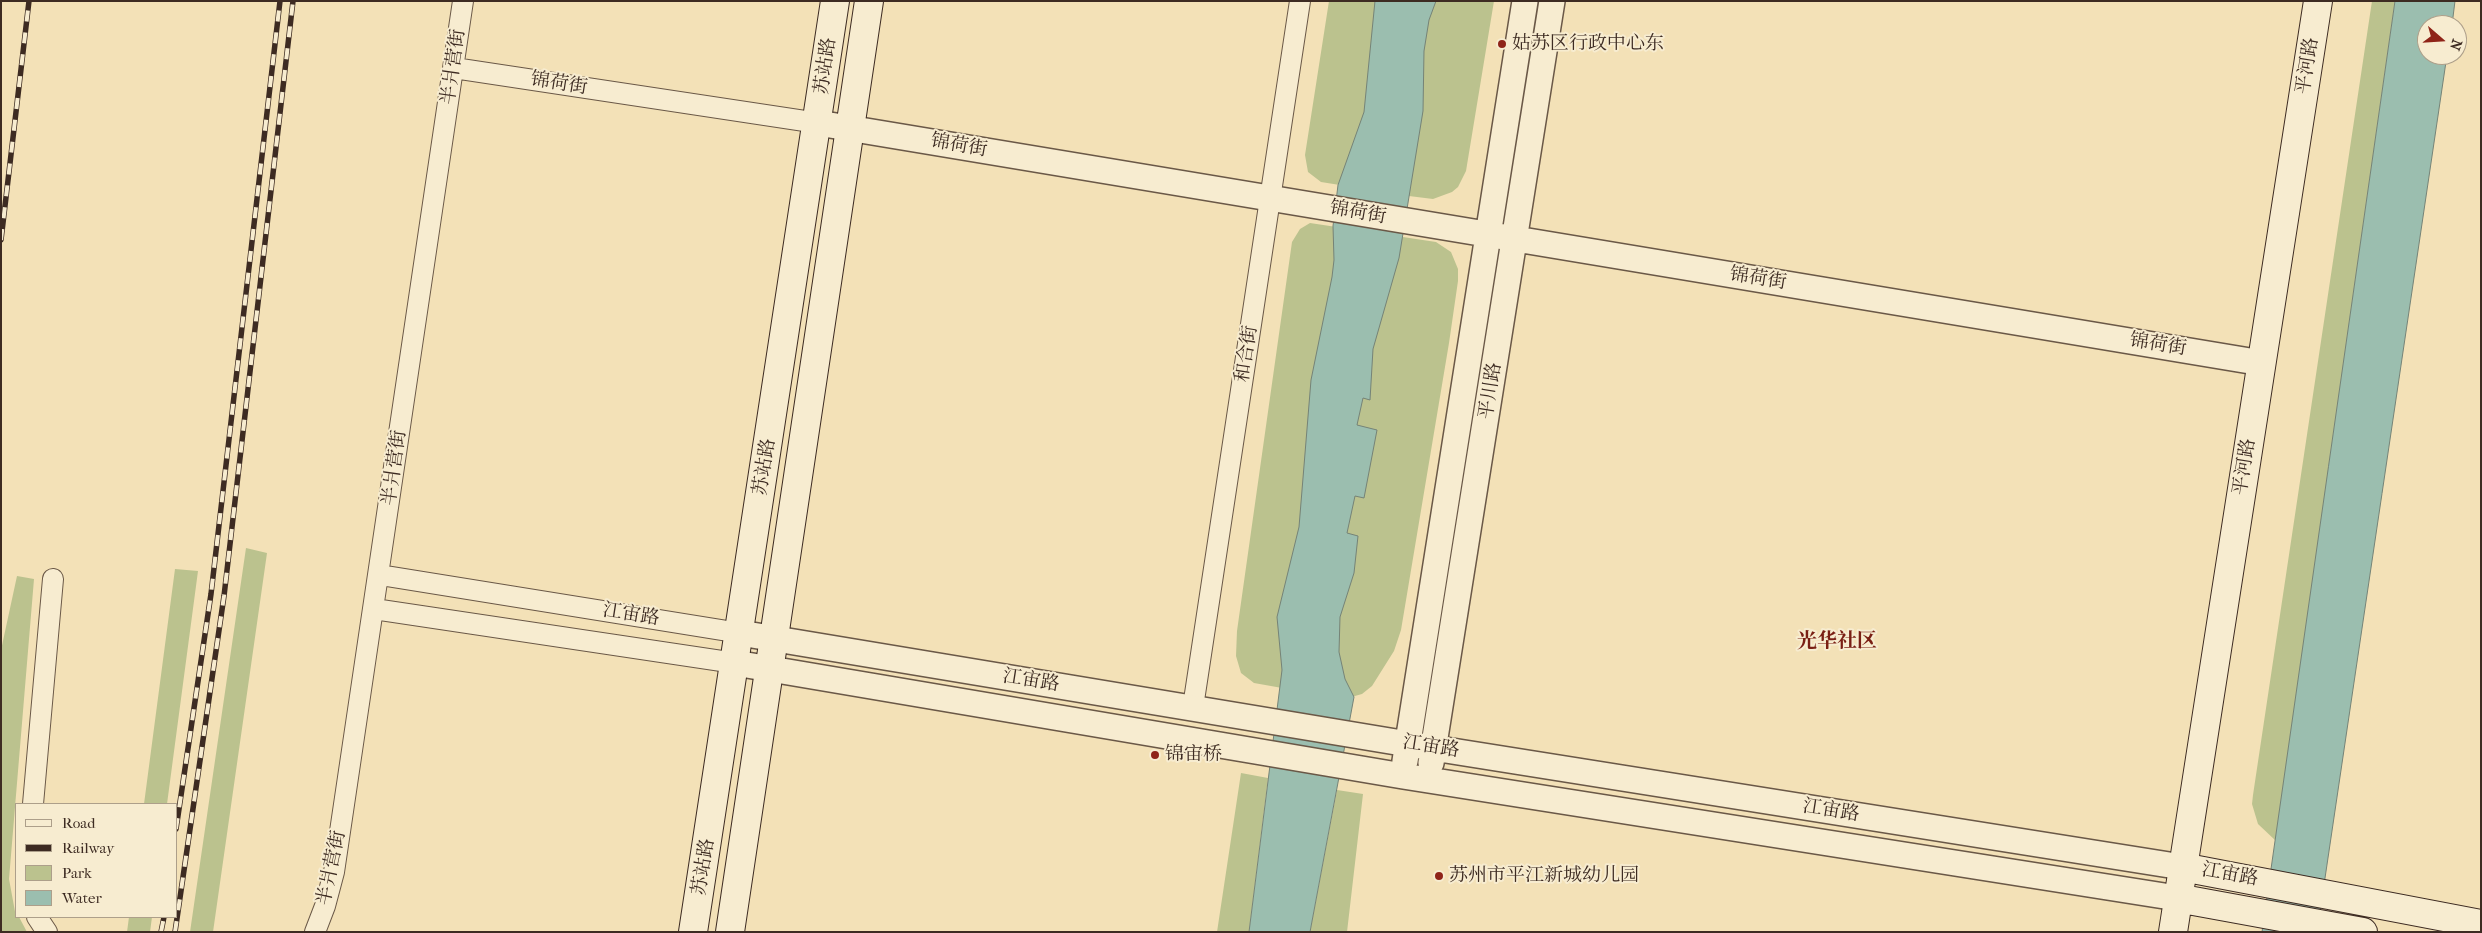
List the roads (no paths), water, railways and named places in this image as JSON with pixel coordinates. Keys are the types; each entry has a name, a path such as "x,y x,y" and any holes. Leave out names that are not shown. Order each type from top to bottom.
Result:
{"main road":[{"name":"苏站路","path":"693,932 736,663 835,1"},
{"name":"苏站路","path":"730,932 869,1"},
{"name":"平河路","path":"2173,932 2318,1"},
{"name":"江宙路","path":"2182,867 2332,894 2481,924"},
{"name":"江宙路","path":"2177,898 2363,932"}],"street":[{"name":"半爿营街","path":"315,932 331,890 334,872 380,575 454,68 462,1"},
{"name":"和合街","path":"1193,707 1272,198 1300,1"},
{"name":"平川路","path":"1403,776 1525,1"},
{"name":"平川路","path":"1428,780 1552,1"},
{"name":"锦荷街","path":"454,68 818,122 2262,362"},
{"name":"江宙路","path":"380,575 774,638 1408,744 2182,867"},
{"path":"33,803 53,579"},
{"name":"江宙路","path":"374,609 736,663 1403,776 2177,898"},
{"path":"39,918 47,932"}],"water":[{"path":"1375,1 1436,1 1429,20 1424,51 1423,111 1399,258 1373,349 1370,400 1363,398 1357,425 1377,430 1364,498 1355,496 1347,533 1358,536 1354,573 1340,617 1339,652 1345,679 1354,697 1310,932 1249,932 1282,670 1277,617 1299,527 1311,380 1332,277 1334,260 1333,226 1338,185 1364,112"},
{"path":"2395,1 2455,1 2453,15 2417,15 2417,65 2446,65 2317,932 2262,932"}],"railway":[{"path":"1,240 29,1"},
{"path":"178,816 211,594 280,1"},
{"path":"178,911 224,596 293,1"},
{"path":"161,932 164,918"},
{"path":"175,932 177,918"}],"place":[{"name":"姑苏区行政中心东","path":"1502,44"},
{"name":"锦宙桥","path":"1155,755"},
{"name":"苏州市平江新城幼儿园","path":"1439,876"}],"district":[{"name":"光华社区","path":"1837,642"}]}
